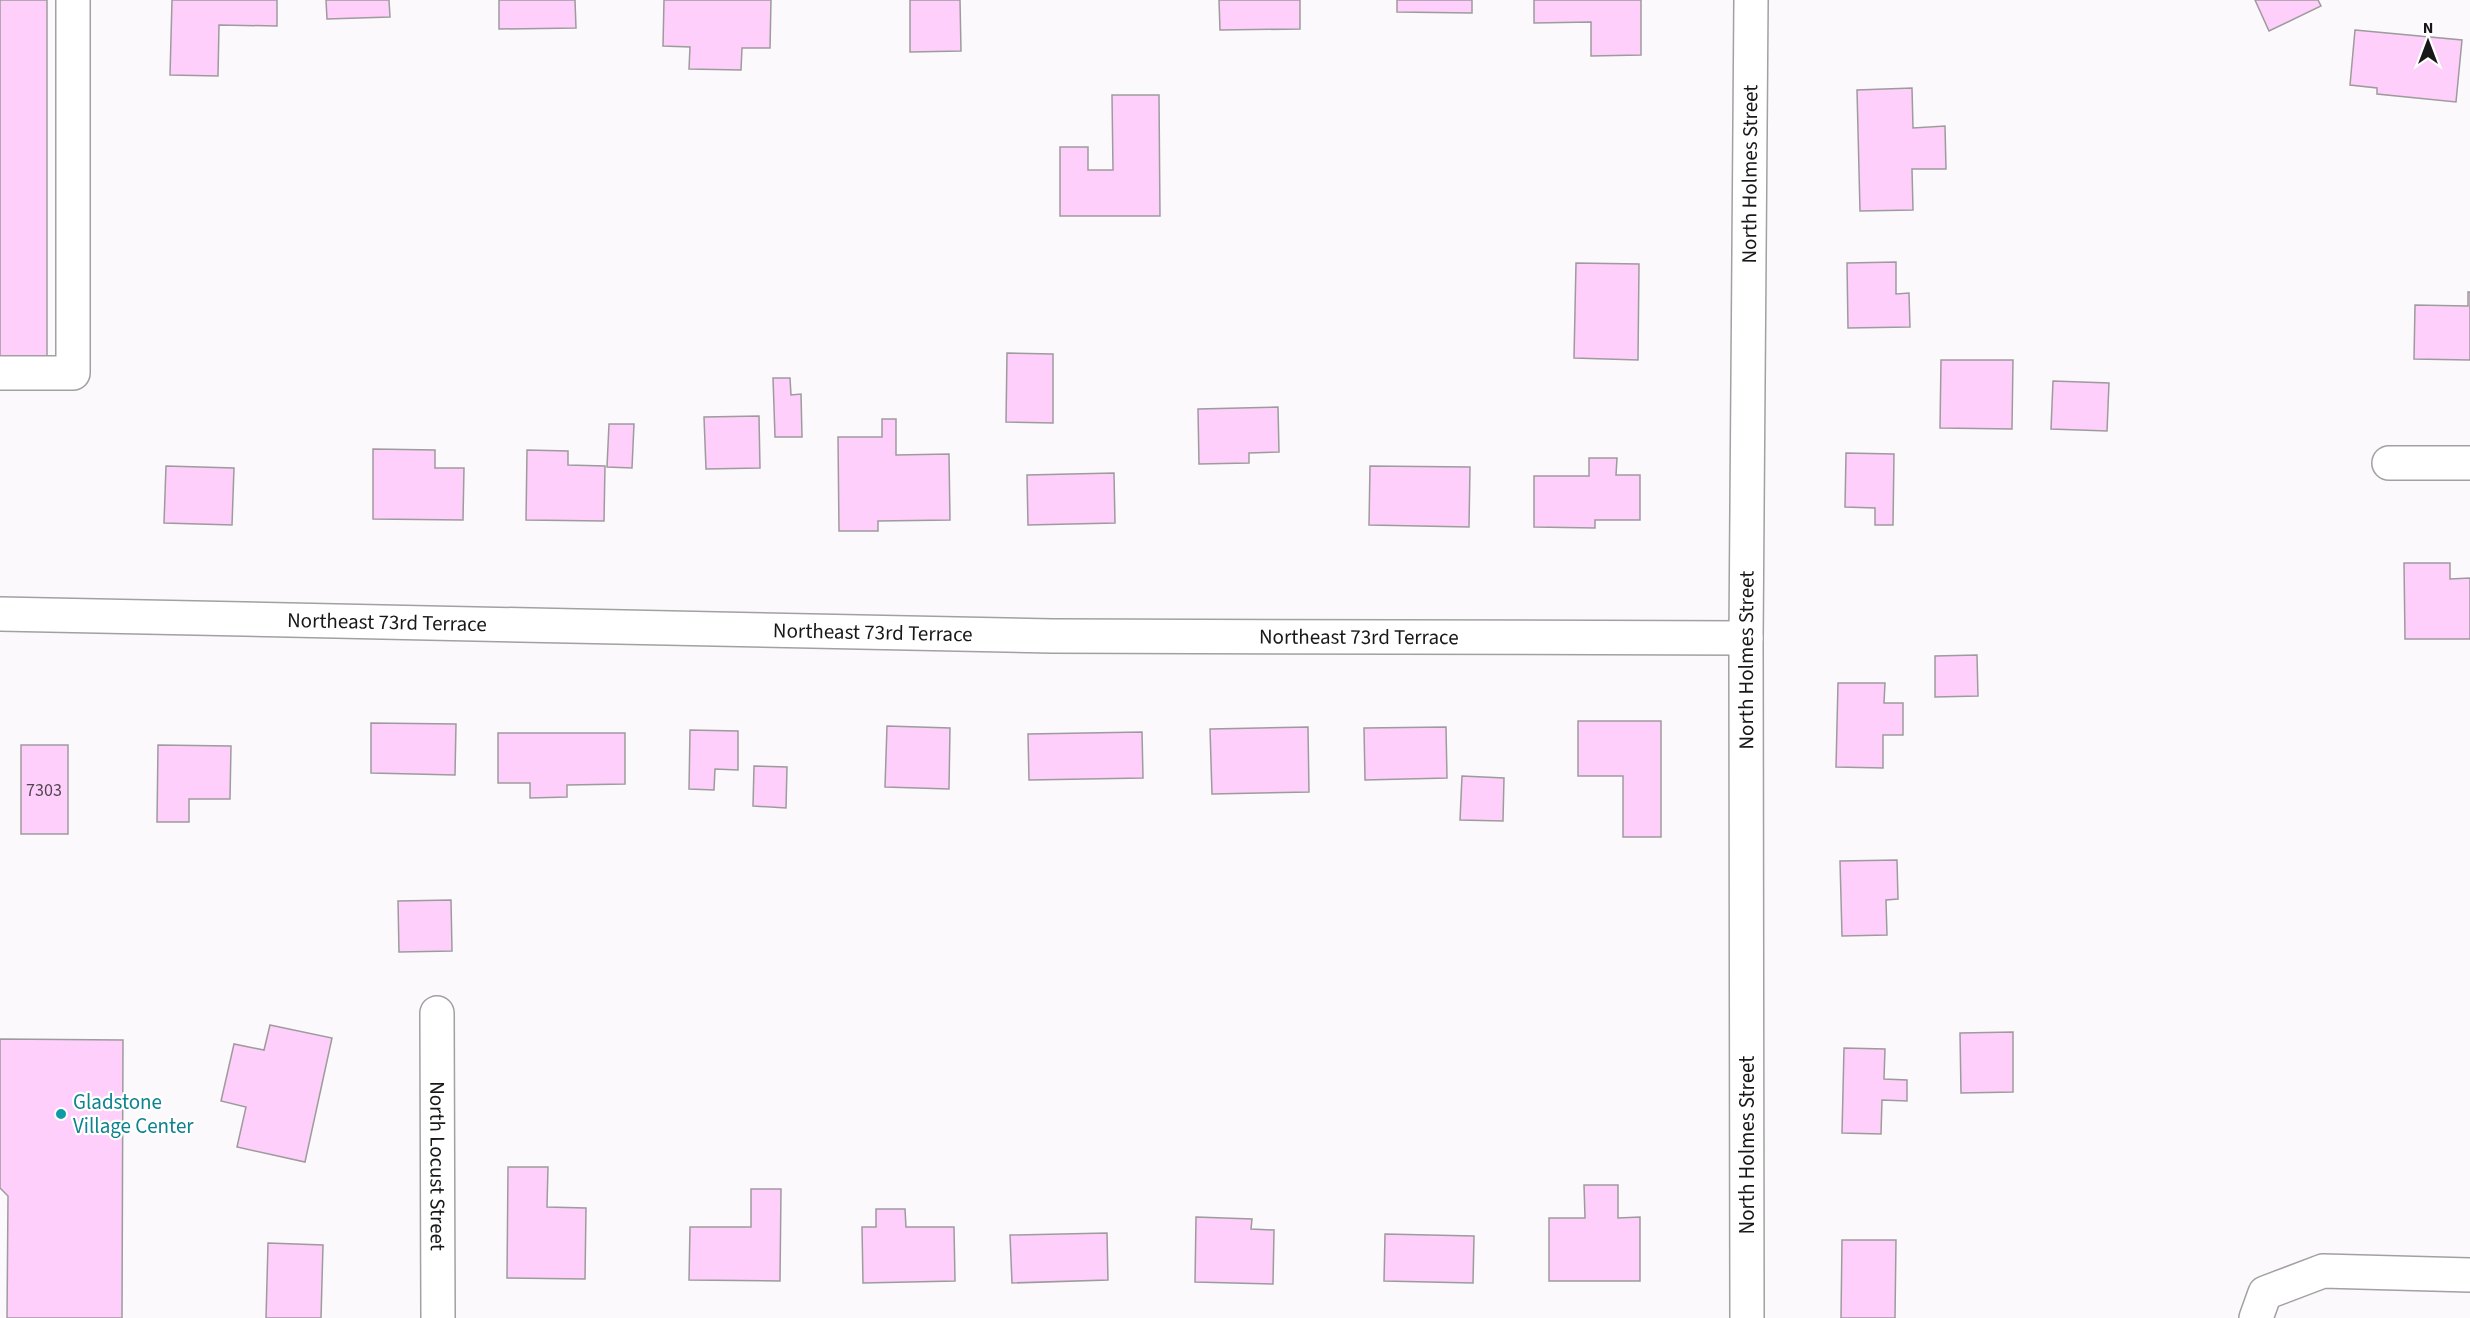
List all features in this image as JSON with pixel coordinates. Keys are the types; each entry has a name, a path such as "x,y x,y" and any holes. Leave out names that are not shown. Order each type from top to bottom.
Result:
{"street":[{"path":"0,373 73,373 73,0"},
{"name":"North Holmes Street","path":"1747,1318 1746,638 1751,0"},
{"path":"2389,462 2470,463"},
{"name":"Northeast 73rd Terrace","path":"0,614 1040,636 1746,638"},
{"name":"North Locust Street","path":"437,1013 438,1318"},
{"path":"2256,1318 2265,1293 2323,1271 2470,1275"}],"building":[{"path":"0,0 47,0 47,360 0,360"},
{"path":"172,0 277,0 277,26 219,25 218,76 170,75"},
{"path":"326,0 389,0 390,17 327,19"},
{"path":"499,0 575,0 576,28 499,29"},
{"path":"664,0 771,0 770,48 742,48 741,70 689,69 690,47 663,46"},
{"path":"910,0 960,0 961,51 910,52"},
{"path":"1219,0 1300,0 1300,29 1220,30"},
{"path":"1397,0 1472,0 1472,13 1397,12"},
{"path":"1534,0 1641,0 1641,55 1591,56 1591,22 1534,23"},
{"path":"2255,0 2318,0 2321,6 2269,31"},
{"path":"2355,30 2462,40 2456,102 2377,94 2377,88 2350,85"},
{"path":"1912,88 1913,128 1945,126 1946,169 1912,169 1913,210 1860,211 1857,90"},
{"path":"1112,95 1159,95 1160,216 1060,216 1060,147 1088,147 1088,170 1113,170"},
{"path":"1896,262 1896,294 1909,293 1910,327 1848,328 1847,263"},
{"path":"1576,263 1639,264 1638,360 1574,358"},
{"path":"2468,292 2470,292 2470,360 2414,359 2415,305 2468,306"},
{"path":"1007,353 1053,354 1053,423 1006,422"},
{"path":"1941,360 2013,360 2012,429 1940,428"},
{"path":"773,378 790,378 791,395 801,394 802,437 775,437"},
{"path":"2053,381 2109,383 2107,431 2051,429"},
{"path":"1278,407 1279,452 1249,453 1249,463 1199,464 1198,409"},
{"path":"759,416 760,468 706,469 704,417"},
{"path":"882,419 896,419 896,455 949,454 950,520 878,521 878,531 839,531 838,437 882,437"},
{"path":"609,424 634,424 632,468 607,467"},
{"path":"373,449 435,450 435,468 464,468 463,520 373,519"},
{"path":"527,450 568,451 568,465 605,466 604,521 526,520"},
{"path":"1846,453 1894,454 1893,525 1875,525 1875,508 1845,507"},
{"path":"1589,458 1617,458 1616,475 1640,475 1640,520 1595,520 1595,528 1534,527 1534,476 1589,476"},
{"path":"166,466 234,468 232,525 164,523"},
{"path":"1370,466 1470,467 1469,527 1369,525"},
{"path":"1114,473 1115,523 1028,525 1027,475"},
{"path":"2404,563 2450,563 2450,579 2470,578 2470,639 2405,639"},
{"path":"1977,655 1978,696 1935,697 1935,656"},
{"path":"1838,683 1885,683 1884,703 1903,703 1903,735 1883,735 1883,768 1836,767"},
{"path":"1578,721 1661,721 1661,837 1623,837 1623,776 1578,776"},
{"path":"371,723 456,724 455,775 371,773"},
{"path":"887,726 950,728 949,789 885,787"},
{"path":"1308,727 1309,792 1212,794 1210,729"},
{"path":"1446,727 1447,778 1365,780 1364,728"},
{"path":"690,730 738,731 738,770 715,769 714,790 689,789"},
{"path":"1142,732 1143,778 1029,780 1028,734"},
{"path":"498,733 625,733 625,784 567,785 567,797 530,798 530,783 498,783"},
{"path":"21,745 68,745 68,834 21,834"},
{"path":"158,745 231,746 230,799 189,799 189,822 157,822"},
{"path":"754,766 787,767 786,808 753,806"},
{"path":"1462,776 1504,778 1503,821 1460,820"},
{"path":"1897,860 1898,899 1886,900 1887,935 1842,936 1840,861"},
{"path":"451,900 452,951 399,952 398,901"},
{"path":"270,1025 332,1038 305,1162 237,1147 246,1107 221,1101 234,1044 264,1050"},
{"path":"2013,1032 2013,1092 1961,1093 1960,1033"},
{"name":"Gladstone Village Center","path":"0,1039 123,1040 122,1318 7,1318 8,1196 0,1188"},
{"path":"1844,1048 1885,1049 1884,1079 1907,1080 1907,1101 1882,1100 1881,1134 1842,1133"},
{"path":"508,1167 548,1167 547,1207 586,1208 585,1279 507,1278"},
{"path":"1584,1185 1618,1185 1618,1218 1640,1217 1640,1281 1549,1281 1549,1218 1585,1218"},
{"path":"751,1189 781,1189 780,1281 689,1280 690,1227 751,1227"},
{"path":"876,1209 905,1209 906,1227 954,1227 955,1281 863,1283 862,1227 876,1227"},
{"path":"1196,1217 1252,1219 1251,1229 1274,1230 1273,1284 1195,1282"},
{"path":"1107,1233 1108,1280 1012,1283 1010,1235"},
{"path":"1385,1234 1474,1236 1473,1283 1384,1281"},
{"path":"1842,1240 1896,1240 1895,1318 1841,1318"},
{"path":"268,1243 323,1245 321,1318 266,1318"}],"place":[{"name":"Gladstone Village Center","path":"61,1114"}]}
